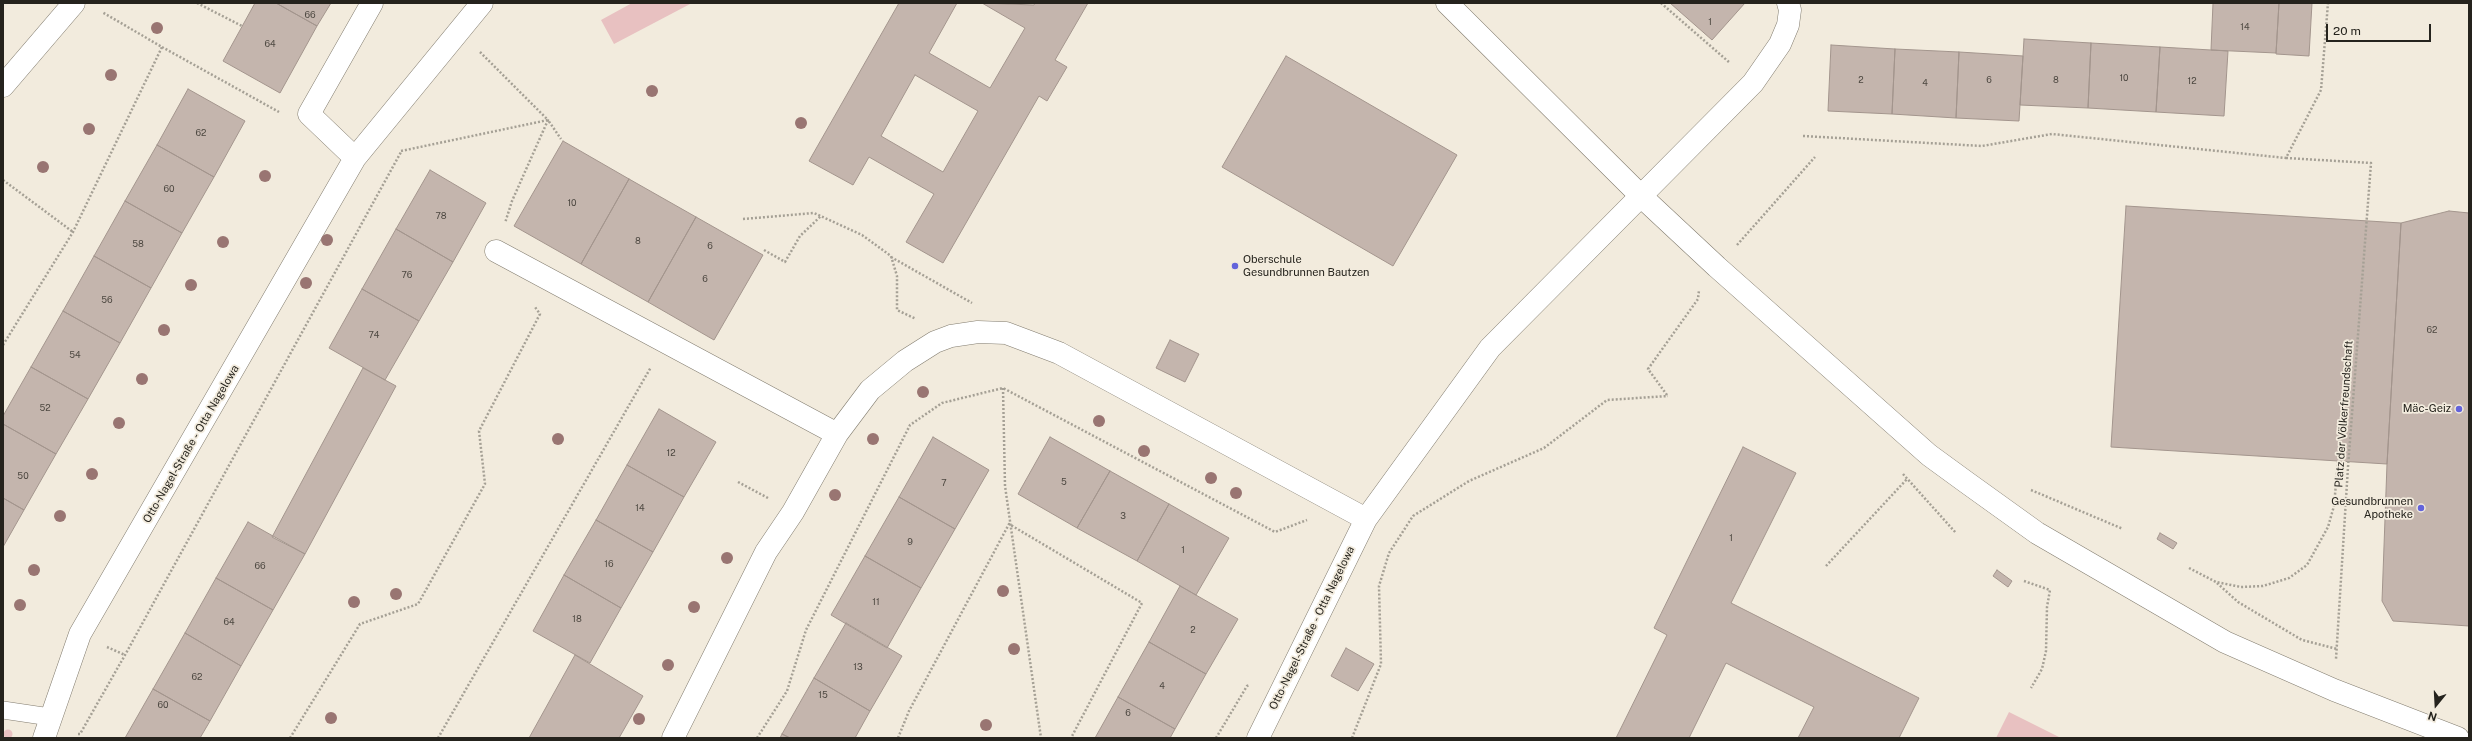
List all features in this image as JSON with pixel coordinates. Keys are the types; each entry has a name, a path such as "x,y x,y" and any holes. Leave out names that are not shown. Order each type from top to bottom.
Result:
{"street":[{"path":"3,86 74,3"},
{"path":"355,158 309,114 372,3"},
{"name":"Otto-Nagel-Straße - Otta Nagelowa","path":"44,738 80,634 98,606 355,158 482,3"},
{"path":"1447,3 1642,197 1717,267 1929,455 2037,533 2225,642 2334,690 2458,738"},
{"name":"Otto-Nagel-Straße - Otta Nagelowa","path":"1258,738 1366,519 1490,348 1642,197 1753,83 1780,44 1788,25 1790,10 1788,3"},
{"path":"496,252 837,434"},
{"path":"672,738 766,552 793,512 837,434 856,405 876,384 924,348 950,336 978,332 1006,333 1058,354 1366,519"}],"lane":[{"path":"3,710 50,717"}],"path":[{"path":"197,3 242,26"},
{"path":"1661,3 1753,83"},
{"path":"1803,136 1982,146 2052,134 2286,158 2321,90 2328,3"},
{"path":"98,10 301,125 309,114"},
{"path":"459,31 548,120 562,139"},
{"path":"3,345 73,232 162,47"},
{"path":"355,158 402,150 548,120"},
{"path":"496,252 512,201 548,120"},
{"path":"74,733 80,734 126,655 406,144"},
{"path":"1717,267 1815,157"},
{"name":"Platz der Völkerfreundschaft","path":"2286,158 2371,163 2348,467 2334,690"},
{"path":"3,180 73,232"},
{"path":"743,219 814,213 862,236 891,256 976,305"},
{"path":"764,250 785,262 800,236 821,216"},
{"path":"891,256 897,276 897,310 950,336"},
{"path":"1352,738 1381,664 1379,586 1389,553 1413,516 1469,480 1544,448 1608,400 1668,396 1648,369 1698,299"},
{"path":"290,738 360,624 418,604 485,484 479,431 540,314 531,302"},
{"path":"438,738 665,343"},
{"path":"757,738 787,691 806,630 910,426 942,403 1003,388 1275,532 1306,521 1319,495"},
{"path":"1003,388 1005,486 1041,738"},
{"path":"2216,582 2241,587 2262,586 2289,578 2307,565 2328,527 2334,506 2338,461"},
{"path":"1826,566 1907,479 1956,533"},
{"path":"2030,489 2123,529"},
{"path":"898,738 909,712 1010,524"},
{"path":"1010,524 1142,603 1071,738"},
{"path":"2189,568 2216,582 2238,602 2302,640 2337,649"},
{"path":"2024,581 2050,590 2047,607 2043,663 2031,688"}],"shaded area":[{"path":"632,3 692,3 614,44 601,20"},
{"path":"2009,712 2061,738 1996,738"},
{"path":"8,729 13,734 8,739 3,734"}],"building":[{"path":"255,3 276,3 317,26 280,93 223,61"},
{"path":"276,3 331,3 317,26"},
{"path":"899,3 957,3 929,53 990,88 1025,28 982,3 1034,5 1035,3 1088,3 1055,60 1067,67 1047,101 1039,96 943,263 906,242 934,194 869,157 853,185 809,161","holes":["915,75 978,111 943,172 881,136"]},
{"path":"1670,3 1745,3 1712,40"},
{"path":"2213,3 2279,3 2276,53 2211,50"},
{"path":"2279,3 2312,3 2309,56 2276,54"},
{"path":"2024,39 2091,43 2088,108 2020,105"},
{"path":"2091,43 2160,47 2156,112 2088,108"},
{"path":"1831,45 1895,49 1892,114 1828,111"},
{"path":"2160,47 2228,51 2224,116 2156,112"},
{"path":"1895,49 1959,52 1956,118 1892,114"},
{"path":"1959,52 2023,56 2019,121 1956,118"},
{"path":"1286,56 1457,155 1393,266 1222,167"},
{"path":"188,89 245,121 214,177 157,145"},
{"path":"563,141 629,179 581,264 514,226"},
{"path":"157,145 214,177 182,233 125,201"},
{"path":"430,170 486,203 453,262 396,229"},
{"path":"629,179 696,217 648,302 581,264"},
{"path":"125,201 182,233 151,288 94,256"},
{"path":"2126,206 2401,223 2387,464 2111,447"},
{"path":"2449,211 2469,213 2469,626 2393,621 2382,601 2387,464 2401,223"},
{"path":"696,217 763,255 714,340 648,302"},
{"path":"396,229 453,262 419,321 362,289"},
{"path":"94,256 151,288 120,343 63,311"},
{"path":"362,289 419,321 385,380 329,348"},
{"path":"63,311 120,343 88,399 31,367"},
{"path":"1170,340 1199,354 1185,382 1156,368"},
{"path":"31,367 88,399 56,454 3,424 3,416"},
{"path":"363,368 396,386 305,554 272,537"},
{"path":"659,409 716,442 684,497 627,465"},
{"path":"3,424 56,454 24,510 3,498"},
{"path":"933,437 989,470 955,529 899,497"},
{"path":"1050,437 1110,471 1077,528 1018,494"},
{"path":"1743,447 1796,473 1731,603 1919,698 1899,738 1798,738 1814,707 1726,663 1689,738 1616,738 1667,635 1654,628"},
{"path":"627,465 684,497 653,552 596,520"},
{"path":"1110,471 1169,504 1137,561 1077,528"},
{"path":"899,497 955,529 921,588 865,556"},
{"path":"3,498 24,510 3,547"},
{"path":"1169,504 1229,538 1196,595 1137,561"},
{"path":"596,520 653,552 621,608 564,575"},
{"path":"248,522 305,554 273,610 216,578"},
{"path":"2160,533 2177,543 2173,549 2157,539"},
{"path":"865,556 921,588 887,648 831,615"},
{"path":"1997,570 2012,581 2008,587 1993,576"},
{"path":"564,575 621,608 590,663 533,631"},
{"path":"216,578 273,610 241,666 185,633"},
{"path":"1180,586 1238,619 1206,674 1149,642"},
{"path":"846,623 902,656 870,711 814,678"},
{"path":"185,633 241,666 210,721 153,689"},
{"path":"1149,642 1206,674 1175,729 1118,697"},
{"path":"1346,648 1374,664 1358,691 1331,676"},
{"path":"575,655 643,696 619,738 529,738"},
{"path":"814,678 870,711 855,738 790,738 782,734"},
{"path":"153,689 210,721 200,738 125,738"},
{"path":"1118,697 1175,729 1170,738 1095,738"},
{"path":"782,734 790,738 780,738"}],"place":[{"name":"Oberschule Gesundbrunnen Bautzen","path":"1235,266"},
{"name":"Mäc-Geiz","path":"2459,409"},
{"name":"Gesundbrunnen Apotheke","path":"2421,508"}]}
